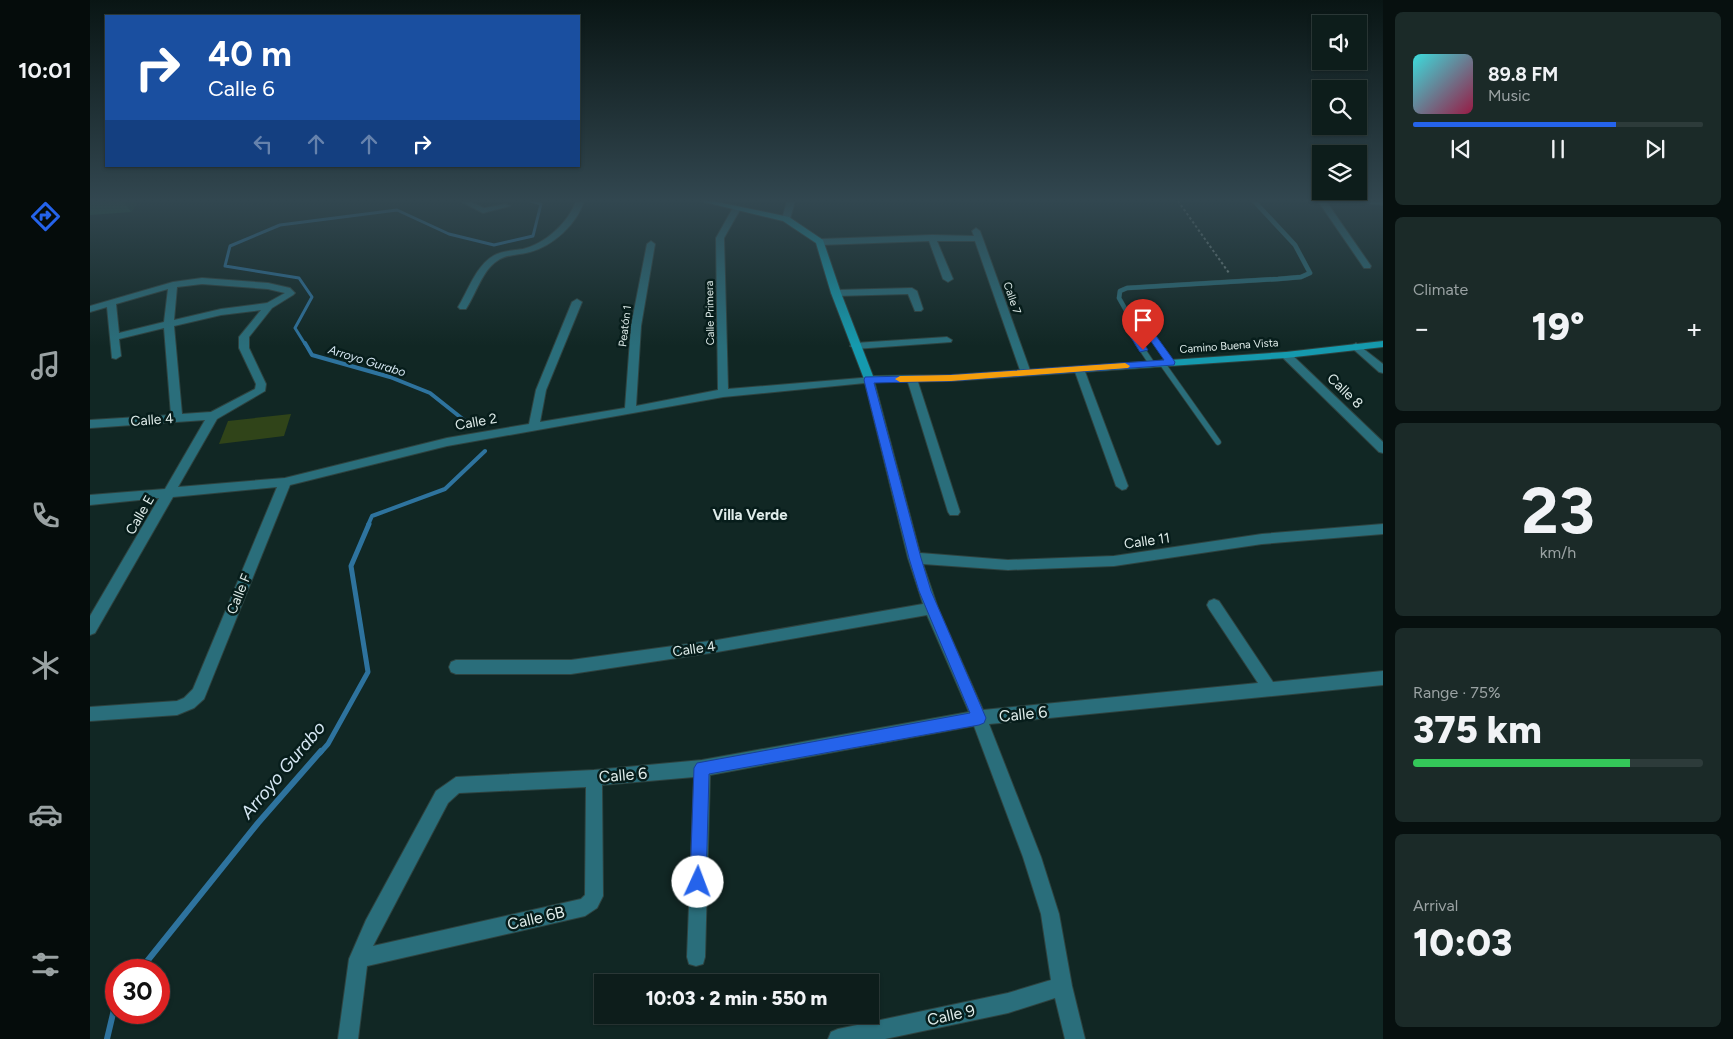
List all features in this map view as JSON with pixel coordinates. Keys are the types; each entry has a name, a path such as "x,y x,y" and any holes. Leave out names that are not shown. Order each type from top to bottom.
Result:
{"street":[{"path":"463,308 491,261 502,254 529,249"},
{"name":"Peatón 1","path":"630,411 636,326 650,249"},
{"name":"Calle Primera","path":"720,249 723,392"},
{"path":"822,249 836,293 869,380 915,558 931,608 979,718 1032,856 1047,904 1062,986 1075,1039"},
{"path":"936,249 948,279"},
{"name":"Calle 7","path":"983,249 1026,373"},
{"path":"1356,249 1367,266"},
{"path":"90,309 173,285 212,281 290,290 290,295 269,306 221,312 114,337"},
{"path":"173,285 170,325 177,418"},
{"path":"836,293 912,290 918,310"},
{"path":"111,302 116,356"},
{"path":"534,427 541,390 577,302"},
{"path":"213,416 260,391 261,384 244,348 244,338 269,306"},
{"path":"855,346 947,340"},
{"name":"Camino Buena Vista","path":"869,380 1026,373 1286,354 1383,344"},
{"path":"1356,346 1383,370"},
{"name":"Calle 8","path":"1286,354 1383,449"},
{"path":"1079,369 1122,486"},
{"path":"912,379 954,512"},
{"name":"Calle 2","path":"90,500 284,482 447,442 630,411 723,392 869,380"},
{"name":"Calle 4","path":"90,424 213,416"},
{"name":"Calle E","path":"90,629 213,416"},
{"name":"Calle F","path":"92,716 177,708 189,703 199,694 284,482"},
{"name":"Calle 11","path":"915,558 1008,565 1114,560 1262,539 1383,529"},
{"path":"1214,605 1269,688"},
{"name":"Calle 4","path":"456,667 571,667 717,646 931,608"},
{"name":"Calle 6","path":"358,959 372,926 442,797 456,785 594,778 702,768 979,718 1383,678"},
{"path":"696,957 702,768"},
{"name":"Calle 6B","path":"358,959 585,907 594,896 594,778"},
{"path":"348,1039 358,959"},
{"name":"Calle 9","path":"838,1039 1008,1003 1062,986"}],"lane":[{"path":"1162,363 1151,335 1136,328 1119,298 1120,291 1136,287 1301,277 1310,273 1308,264 1298,249"},
{"path":"1136,328 1134,336 1162,363 1218,442"}],"path":[{"path":"1212,249 1235,282"}],"green space":[{"path":"291,414 284,436 219,444 228,421"}],"waterway":[{"name":"Arroyo Gurabo","path":"229,249 225,266 299,278 312,297 295,328 305,344"},
{"name":"Arroyo Gurabo","path":"305,343 312,355 390,377 430,393 469,424"},
{"name":"Arroyo Gurabo","path":"368,525 372,516 445,489 485,451"},
{"name":"Arroyo Gurabo","path":"320,753 328,744 368,672 351,566 369,524"},
{"name":"Arroyo Gurabo","path":"149,959 258,823 321,751"},
{"name":"Arroyo Gurabo","path":"107,1039 111,1024"}],"slow traffic":[{"path":"900,379 951,378 1125,366"}],"district":[{"name":"Villa Verde","path":"750,515"}],"route":[{"path":"698,882 702,768 979,718 925,591 869,380 951,378 1170,362 1151,335 1136,328 1134,336 1143,350"}]}
